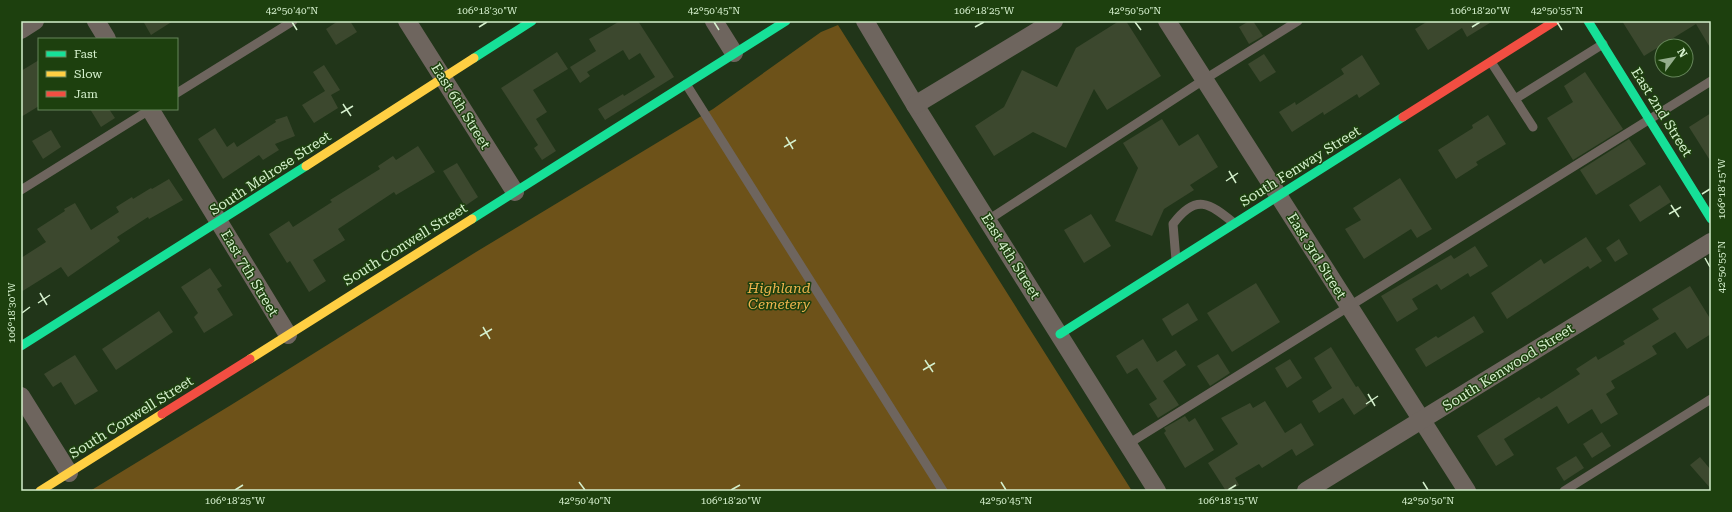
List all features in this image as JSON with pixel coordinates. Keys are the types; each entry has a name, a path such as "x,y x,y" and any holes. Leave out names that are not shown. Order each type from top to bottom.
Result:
{"street":[{"path":"21,30 35,21"},
{"path":"96,21 106,38"},
{"name":"East 6th Street","path":"407,21 514,192"},
{"name":"South Melrose Street","path":"21,346 219,222 532,21"},
{"path":"714,21 734,54"},
{"name":"South Conwell Street","path":"40,491 786,21"},
{"name":"East 4th Street","path":"865,21 1157,491"},
{"path":"916,105 1054,21"},
{"name":"East 3rd Street","path":"1167,21 1467,491"},
{"name":"South Fenway Street","path":"1060,334 1555,21"},
{"name":"East 2nd Street","path":"1588,21 1711,219"},
{"name":"East 7th Street","path":"151,110 288,335"},
{"name":"South Kenwood Street","path":"1306,491 1711,242"},
{"path":"21,396 69,473"}],"lane":[{"path":"178,92 293,21"},
{"path":"988,220 1205,79 1298,21"},
{"path":"1515,99 1603,44"},
{"path":"1491,62 1533,127"},
{"path":"1128,444 1711,81"},
{"path":"686,84 943,491"},
{"path":"21,190 148,110"},
{"path":"1176,261 1174,224 1182,212 1194,205 1204,204 1214,207 1235,224"},
{"path":"1564,491 1711,399"}],"green space":[{"name":"Highland Cemetery","path":"838,25 1132,491 90,491 476,252 713,109 821,32"}],"building":[{"path":"143,21 173,21 151,35"},
{"path":"338,21 350,21 357,32 336,45 326,29"},
{"path":"620,21 638,21 674,77 605,120 598,109 623,94 624,96 655,77 640,53 629,60 623,50 587,72 590,76 580,83 570,67 596,51 589,39"},
{"path":"1119,21 1126,21 1161,76 1107,110 1094,89 1066,148 1033,132 994,156 975,126 1004,107 1022,70 1057,87 1076,48"},
{"path":"1249,21 1253,21 1263,36 1249,44 1239,27"},
{"path":"1428,21 1493,21 1467,37 1462,28 1428,50 1415,29"},
{"path":"1622,21 1711,21 1711,49 1696,24 1673,38 1654,38 1654,50 1644,56"},
{"path":"557,52 568,69 533,90 547,112 536,119 556,151 542,160 534,148 538,145 501,88"},
{"path":"1264,54 1276,72 1260,82 1248,64"},
{"path":"1362,55 1380,84 1359,98 1357,94 1324,115 1323,112 1292,132 1279,112 1295,102 1296,105 1344,74 1341,69"},
{"path":"38,61 38,107 21,117 21,71"},
{"path":"324,65 340,90 331,95 338,108 314,123 302,105 325,91 313,72"},
{"path":"1585,72 1623,129 1573,160 1547,118 1573,102 1564,86"},
{"path":"91,110 110,110 115,118 101,127"},
{"path":"1711,113 1711,162 1689,127"},
{"path":"1488,115 1506,144 1476,162 1478,165 1456,179 1438,150 1473,128 1472,125"},
{"path":"287,116 295,136 275,144 279,150 263,160 259,155 223,179 198,139 215,128 227,147 234,142 237,147 276,122 275,120"},
{"path":"1162,119 1179,146 1198,134 1218,167 1190,185 1194,190 1164,209 1152,236 1115,221 1138,168 1123,143"},
{"path":"51,130 61,147 43,159 32,141"},
{"path":"1629,139 1646,164 1596,195 1580,170"},
{"path":"418,146 435,172 396,195 394,192 338,229 345,240 313,260 326,281 309,292 290,261 287,263 269,234 289,221 293,227 332,202 330,200 380,169 378,166 393,156 396,160"},
{"path":"457,163 478,197 465,206 443,171"},
{"path":"1400,178 1432,229 1417,238 1411,229 1364,259 1345,229 1361,220 1353,208"},
{"path":"169,179 183,200 149,219 148,217 117,237 120,241 68,277 61,267 21,292 21,258 46,242 37,229 65,211 64,209 75,203 91,230 119,212 116,207 132,197 133,199"},
{"path":"1660,185 1671,202 1640,222 1629,205"},
{"path":"1091,214 1111,246 1084,263 1064,230"},
{"path":"1586,237 1602,261 1590,269 1588,266 1507,319 1491,293 1541,259 1544,264"},
{"path":"1619,239 1628,254 1615,262 1606,248"},
{"path":"1475,246 1488,266 1470,277 1468,273 1441,290 1437,284 1412,299 1418,309 1397,322 1381,296 1451,255 1454,259"},
{"path":"210,268 222,286 217,289 233,315 204,333 194,317 198,313 181,287"},
{"path":"1256,283 1280,322 1232,352 1207,313"},
{"path":"1690,286 1711,320 1711,334 1687,349 1675,332 1652,346 1657,354 1611,381 1615,388 1606,394 1618,414 1601,424 1592,409 1568,424 1557,406 1504,439 1514,455 1496,466 1477,436 1539,397 1541,399 1580,374 1576,369 1596,356 1598,360 1625,344 1623,341 1659,319 1652,309"},
{"path":"1188,303 1198,320 1172,336 1162,319"},
{"path":"159,311 173,332 116,370 102,349"},
{"path":"1474,316 1484,332 1426,367 1415,349 1436,336 1438,338"},
{"path":"1143,339 1157,362 1176,350 1186,365 1163,381 1179,405 1158,418 1149,404 1157,399 1137,368 1127,374 1116,356"},
{"path":"1331,347 1356,387 1358,386 1370,404 1354,415 1343,398 1319,413 1312,401 1332,388 1314,358"},
{"path":"1218,354 1230,373 1210,386 1197,366"},
{"path":"75,355 98,391 75,405 61,382 53,387 44,374"},
{"path":"1290,359 1302,378 1287,388 1275,368"},
{"path":"1265,401 1285,433 1301,423 1314,445 1296,456 1292,449 1262,468 1259,464 1235,478 1239,485 1229,491 1226,491 1208,463 1238,444 1221,418 1250,403 1253,408"},
{"path":"1185,416 1189,422 1195,418 1214,450 1185,468 1164,433 1166,431 1164,428"},
{"path":"1602,432 1611,446 1592,458 1583,444"},
{"path":"1576,456 1584,468 1564,481 1556,468"},
{"path":"1700,457 1711,470 1711,489 1690,465"}],"traffic: fast":[{"path":"474,58 532,21"},
{"path":"472,219 786,21"},
{"path":"1588,21 1711,219"},
{"path":"1060,334 1403,117"},
{"path":"21,346 306,166"}],"traffic: slow":[{"path":"306,166 474,58"},
{"path":"250,359 472,219"},
{"path":"40,491 162,414"}],"traffic: jam":[{"path":"1403,117 1555,21"},
{"path":"162,414 250,359"}]}
